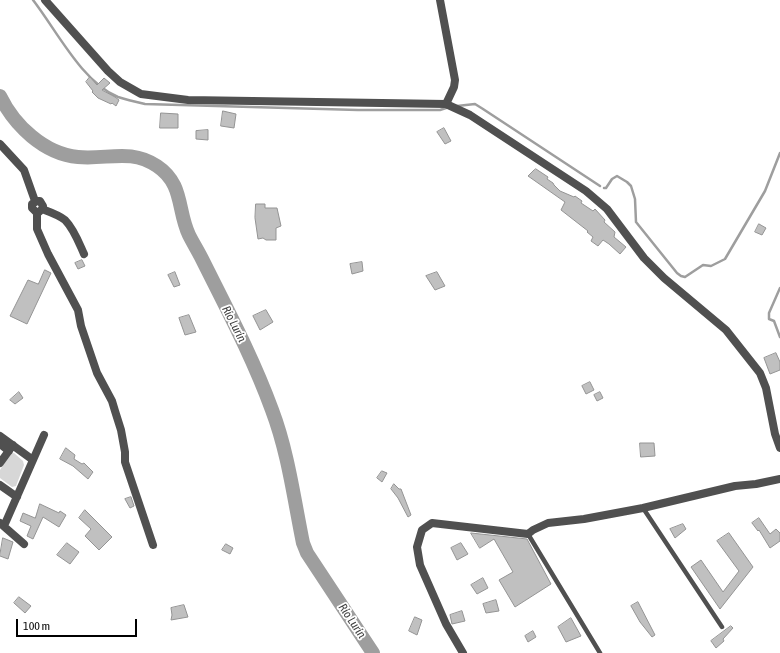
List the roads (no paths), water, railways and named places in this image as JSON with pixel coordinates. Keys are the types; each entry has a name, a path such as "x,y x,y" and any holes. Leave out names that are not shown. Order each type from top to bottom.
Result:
{"street":[{"path":"45,0 108,71 120,82 141,94 188,100 446,104 470,115 586,191 608,209 644,258 664,278 726,330 760,373 766,388 775,434 780,448"},
{"path":"440,0 455,80 454,87 446,104"},
{"path":"0,144 24,170 35,201 32,204 32,208 54,214 65,221 70,227 84,254"},
{"path":"39,211 37,229 48,254 76,304 97,373 112,401 121,430 125,452 124,462 153,545"},
{"path":"24,544 2,524 17,497 44,435"},
{"path":"0,436 11,448"},
{"path":"0,444 33,460"},
{"path":"0,463 11,448"},
{"path":"463,653 446,624 420,565 417,547 422,530 432,523 528,534 548,523 584,519 643,508 735,486 756,484 780,479"},
{"path":"0,485 17,497"}],"lane":[{"path":"643,508 722,627"},
{"path":"528,534 600,653"}],"waterway":[{"path":"33,0 71,54 93,80 105,90 118,97 128,100 145,104 358,110 440,110 446,108"},
{"name":"Río Lurín","path":"0,96 13,117 22,127 42,144 53,150 65,155 89,158 118,156 137,157 157,166 166,173 172,181 179,198 185,226 257,372 278,426 303,543 307,553 373,653"},
{"path":"457,106 475,104 600,186"},
{"path":"604,188 606,188 612,179 617,176 631,186 635,199 636,222 677,273 685,277 703,265 711,266 725,259 765,191 780,153"},
{"path":"780,288 769,313 769,319 774,321 780,337"}]}
